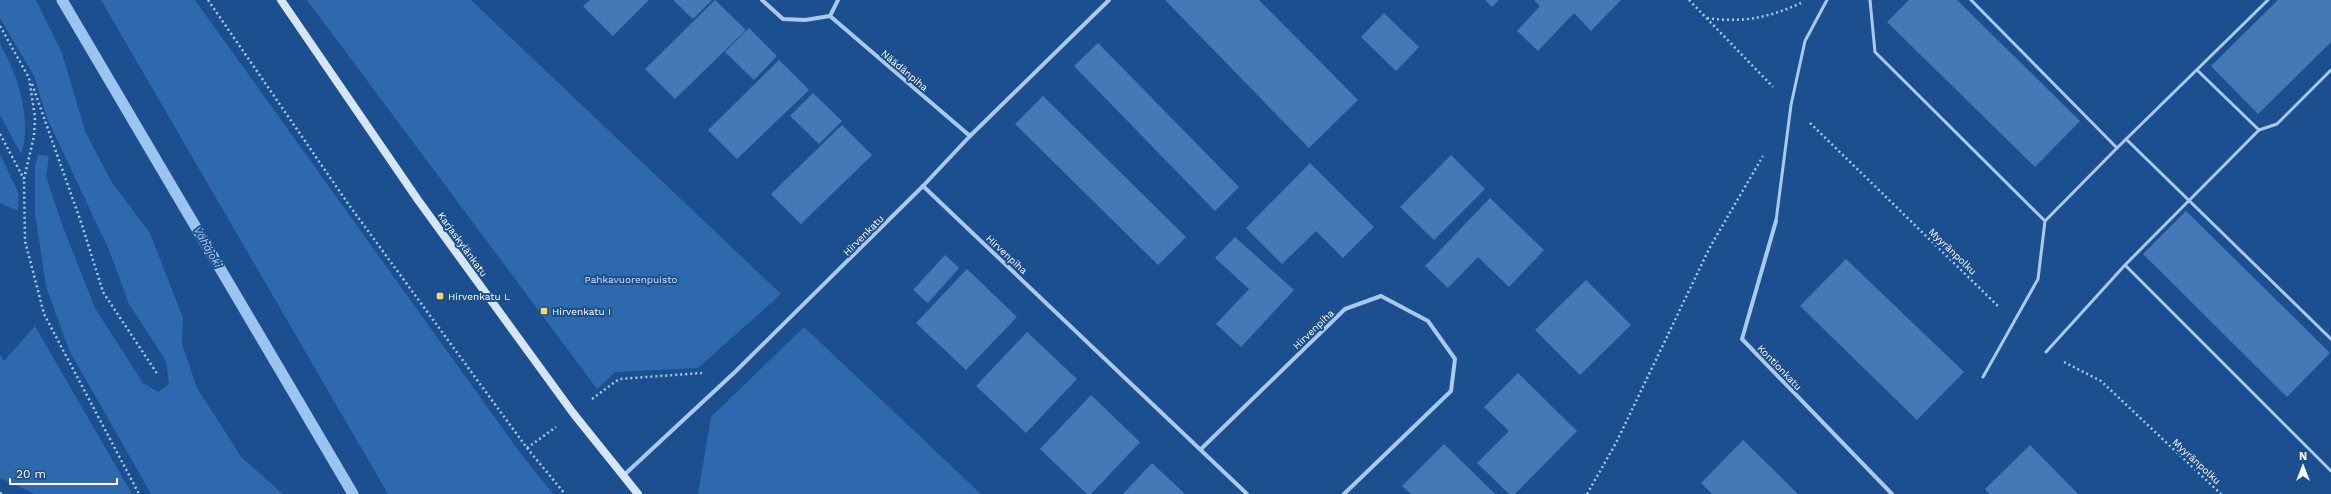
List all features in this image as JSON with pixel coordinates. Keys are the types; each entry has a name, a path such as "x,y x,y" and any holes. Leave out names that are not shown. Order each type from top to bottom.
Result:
{"street":[{"name":"Karjaskylänkatu","path":"281,0 418,200 573,413 638,494"},
{"path":"762,0 783,19 805,20 830,16 838,0"},
{"name":"Hirvenkatu","path":"623,476 736,371 923,186 970,136 1110,0"},
{"name":"Näädänpiha","path":"830,16 970,136"},
{"name":"Hirvenpiha","path":"923,186 1247,494"},
{"name":"Kontionkatu","path":"1776,221 1742,339 1892,494"},
{"name":"Hirvenpiha","path":"1201,449 1345,309 1381,296 1428,321 1455,359 1451,391 1344,494"}],"lane":[{"path":"1776,221 1791,105 1805,42 1827,0"},
{"path":"1870,0 1875,52 2045,221"},
{"path":"1971,0 2117,148"},
{"path":"1983,377 2038,279 2045,221 2126,138 2268,0"},
{"path":"2196,70 2259,130"},
{"path":"2046,352 2125,265 2259,130 2277,124 2331,70"},
{"path":"2126,138 2331,339"},
{"path":"2125,265 2331,472"}],"path":[{"path":"208,0 349,205 527,448 564,494"},
{"name":"Myyränpolku","path":"1689,0 1791,105 2015,322"},
{"path":"1706,18 1733,22 1761,18 1803,3"},
{"path":"0,26 29,78 82,225 103,292 158,375"},
{"path":"29,78 35,117 34,136 24,179 25,242 44,314 139,494"},
{"path":"0,134 24,179"},
{"path":"1587,494 1616,443 1710,248 1764,153"},
{"name":"Myyränpolku","path":"2046,352 2101,381 2221,494"},
{"path":"527,448 619,379 736,371"}],"green space":[{"path":"0,0 36,0 62,53 85,131 111,181 150,233 183,318 182,344 197,388 242,458 283,494 151,494 69,350 46,286 35,214 35,166 38,155 49,156 46,177 63,227 95,308 143,383 158,392 169,384 166,361 129,304 109,250 47,118 34,76 0,18"},
{"path":"101,0 195,0 518,450 553,494 388,494"},
{"name":"Pahkavuorenpuisto","path":"307,0 471,0 781,294 698,368 615,372 597,389"},
{"path":"0,44 17,83 24,112 24,141 21,154 0,115"},
{"path":"0,154 18,192 18,211 0,203"},
{"path":"35,326 132,494 35,494 0,478 0,354 4,361"},
{"path":"804,327 981,494 698,494 711,417"}],"building":[{"path":"590,0 649,0 613,36 583,6"},
{"path":"673,0 712,0 693,19"},
{"path":"715,0 746,30 675,99 645,69"},
{"path":"1165,0 1259,0 1358,100 1309,148"},
{"path":"1485,0 1499,0 1492,7"},
{"path":"1534,0 1621,0 1591,31 1574,13 1538,51 1517,31 1540,6"},
{"path":"1909,0 1957,0 2080,121 2035,167 1887,22"},
{"path":"2278,0 2331,0 2331,42 2258,114 2211,66"},
{"path":"1384,13 1419,47 1396,71 1361,37"},
{"path":"749,28 777,56 754,80 725,52"},
{"path":"1098,43 1239,187 1215,211 1074,66"},
{"path":"779,60 809,90 737,159 708,130"},
{"path":"813,93 842,121 819,144 790,116"},
{"path":"1043,96 1186,237 1158,265 1015,124"},
{"path":"842,125 872,155 801,224 771,194"},
{"path":"1451,155 1485,189 1434,240 1400,207"},
{"path":"1310,163 1374,227 1343,258 1316,231 1282,264 1246,228"},
{"path":"1490,198 1544,250 1509,287 1478,257 1448,288 1425,266"},
{"path":"2186,211 2330,353 2287,397 2143,254"},
{"path":"1235,237 1294,290 1241,347 1216,324 1249,289 1215,258"},
{"path":"945,255 959,268 928,303 913,290"},
{"path":"1846,259 1964,372 1917,420 1800,306"},
{"path":"967,269 1017,317 966,370 916,323"},
{"path":"1586,280 1631,325 1580,375 1535,330"},
{"path":"1027,332 1077,379 1026,433 976,386"},
{"path":"1518,373 1577,431 1515,494 1509,494 1477,463 1509,431 1484,407"},
{"path":"1091,395 1140,442 1091,494 1087,494 1040,449"},
{"path":"1743,440 1798,494 1712,494 1701,483"},
{"path":"1444,444 1495,494 1411,494 1402,486"},
{"path":"2030,445 2078,494 1989,494 1985,489"},
{"path":"1152,463 1185,494 1123,494"}],"waterway":[{"name":"Vähäjoki","path":"62,0 353,494"}],"place":[{"name":"Hirvenkatu L","path":"440,296"},
{"name":"Hirvenkatu I","path":"544,311"}]}
